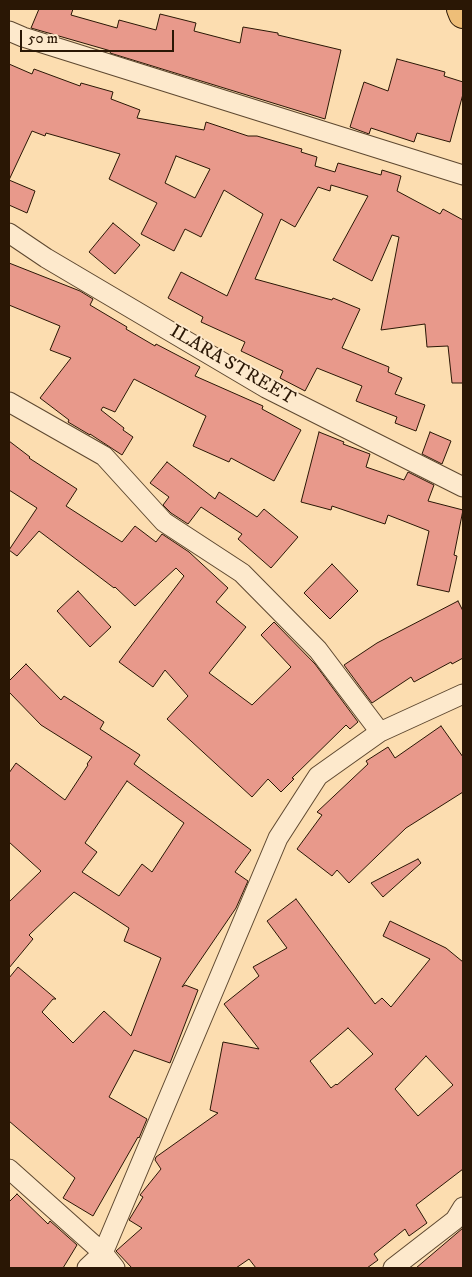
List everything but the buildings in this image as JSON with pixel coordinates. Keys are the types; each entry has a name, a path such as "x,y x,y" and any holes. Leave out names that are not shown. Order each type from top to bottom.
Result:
{"main road":[{"path":"461,9 463,14"}],"street":[{"path":"9,31 22,37 463,175"},
{"name":"ILARA STREET","path":"9,233 46,258 266,388 463,487"},
{"path":"9,402 104,456 164,522 242,572 318,650 380,732"},
{"path":"87,1268 103,1253 278,838 318,776 380,732 462,699"},
{"path":"9,1168 103,1253 115,1268"},
{"path":"393,1268 455,1220 463,1207"}]}
